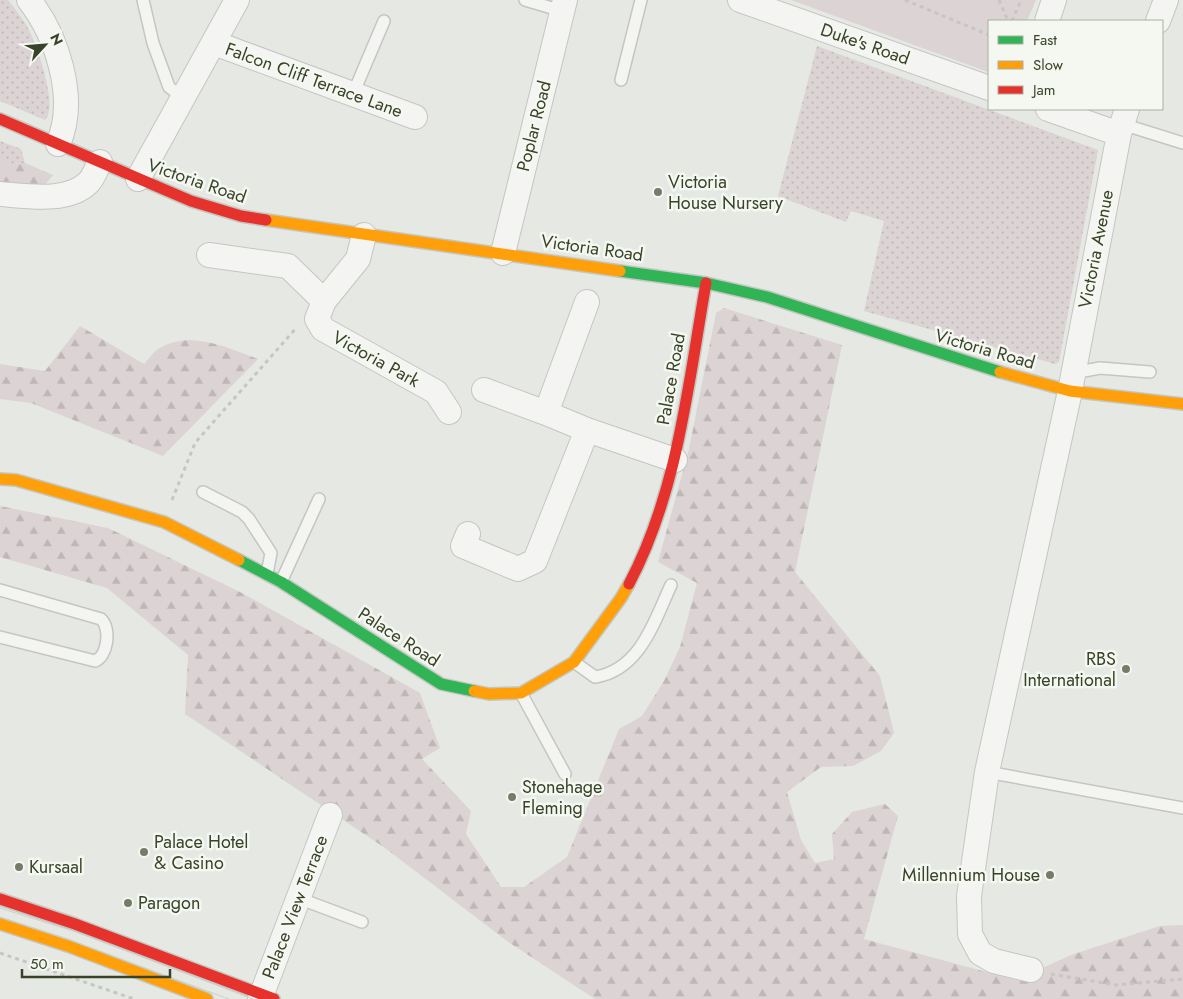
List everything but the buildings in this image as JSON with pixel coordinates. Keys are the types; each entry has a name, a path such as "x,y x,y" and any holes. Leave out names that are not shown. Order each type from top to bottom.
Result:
{"main road":[{"name":"Victoria Road","path":"0,119 191,201 241,216 364,236 502,253 706,283 768,297 975,365 1183,404"},
{"name":"Palace Road","path":"0,479 35,486 164,522 281,582 441,684 489,694 521,692 574,662 620,598 643,557 662,508 675,460 706,283"},
{"path":"0,899 75,924 266,997"},
{"path":"0,924 68,946 207,999"}],"street":[{"path":"29,0 46,27 61,73 65,96 65,121 58,144"},
{"path":"138,179 237,0"},
{"name":"Duke's Road","path":"740,0 988,88"},
{"path":"1047,20 1054,0"},
{"path":"1158,20 1166,0"},
{"name":"Poplar Road","path":"502,253 564,5"},
{"name":"Falcon Cliff Terrace Lane","path":"214,42 415,117"},
{"path":"1054,110 1123,122"},
{"name":"Victoria Avenue","path":"1031,970 994,961 980,952 970,934 969,896 987,772 1071,382 1123,122"},
{"path":"0,194 42,197 69,193 88,183 100,162"},
{"path":"321,310 358,259 364,236"},
{"name":"Victoria Park","path":"209,255 288,266 321,310 324,329 436,392 449,412"},
{"path":"546,413 587,302"},
{"path":"484,390 587,430 675,460"},
{"path":"468,534 463,546 518,569 535,561 587,430"},
{"name":"Palace View Terrace","path":"266,997 298,898 330,815"}],"lane":[{"path":"143,0 153,43 168,87 182,97"},
{"path":"525,0 564,5"},
{"path":"621,80 640,0"},
{"path":"353,94 384,21"},
{"path":"1123,122 1183,142"},
{"path":"1071,382 1100,368 1150,372"},
{"path":"203,492 242,512 249,519 271,553 267,574"},
{"path":"281,582 319,499"},
{"path":"574,662 595,677 609,675 630,662 647,637 671,586"},
{"path":"0,590 100,619 105,624 107,631 102,656 95,661 0,637"},
{"path":"521,692 565,774"},
{"path":"987,772 1183,808"},
{"path":"298,898 362,922"}],"path":[{"path":"905,0 988,35"},
{"path":"999,0 1009,20"},
{"path":"1011,20 1021,0"},
{"path":"164,522 195,443 304,319 321,310"},
{"path":"0,953 134,999"},
{"path":"1031,970 1116,986 1183,979"}],"green space":[{"path":"0,0 8,0 13,6 27,26 36,45 48,88 49,113 45,120 0,101"},
{"path":"791,0 1036,0 1027,20 988,20 988,72"},
{"path":"817,46 1098,150 1059,362 1055,364 864,311 884,221 851,211 846,222 778,196"},
{"path":"0,141 21,149 25,163 8,164 0,161"},
{"path":"0,161 8,164 25,163 53,175 45,185 24,189 0,185"},
{"path":"724,308 842,345 795,572 880,676 894,733 881,751 853,766 821,767 787,792 801,840 815,863 834,859 832,834 852,812 885,804 898,816 864,939 1016,980 1071,955 1160,926 1183,925 1183,999 595,999 507,941 385,848 185,714 188,655 107,588 0,557 0,506 108,528 240,592 420,693 440,748 422,759 471,811 466,834 501,887 524,887 567,857 619,729 642,716 664,681 680,647 697,583 658,562 689,449 716,313"},
{"path":"80,326 144,364 160,348 184,341 197,341 222,346 258,359 163,456 31,403 0,399 0,364 45,371"}],"tram line":[{"path":"0,908 73,931 253,999"},
{"path":"0,917 70,940 229,999"}],"traffic: fast":[{"path":"620,271 706,283 767,297 1000,372"},
{"path":"239,560 281,582 441,684 474,691"}],"traffic: slow":[{"path":"266,220 620,271"},
{"path":"1000,372 1070,391 1183,404"},
{"path":"0,479 16,480 164,522 239,560"},
{"path":"474,691 489,694 521,693 574,662 621,598 629,584"},
{"path":"0,924 68,946 207,999"}],"traffic: jam":[{"path":"0,119 191,201 241,216 266,220"},
{"path":"629,584 646,549 670,475 687,399 706,283"},
{"path":"0,899 75,924 274,999"}],"place":[{"name":"Victoria House Nursery","path":"658,192"},
{"name":"RBS International","path":"1126,669"},
{"name":"Stonehage Fleming","path":"512,797"},
{"name":"Palace Hotel & Casino","path":"144,852"},
{"name":"Kursaal","path":"19,867"},
{"name":"Millennium House","path":"1050,875"},
{"name":"Paragon","path":"128,903"}]}
